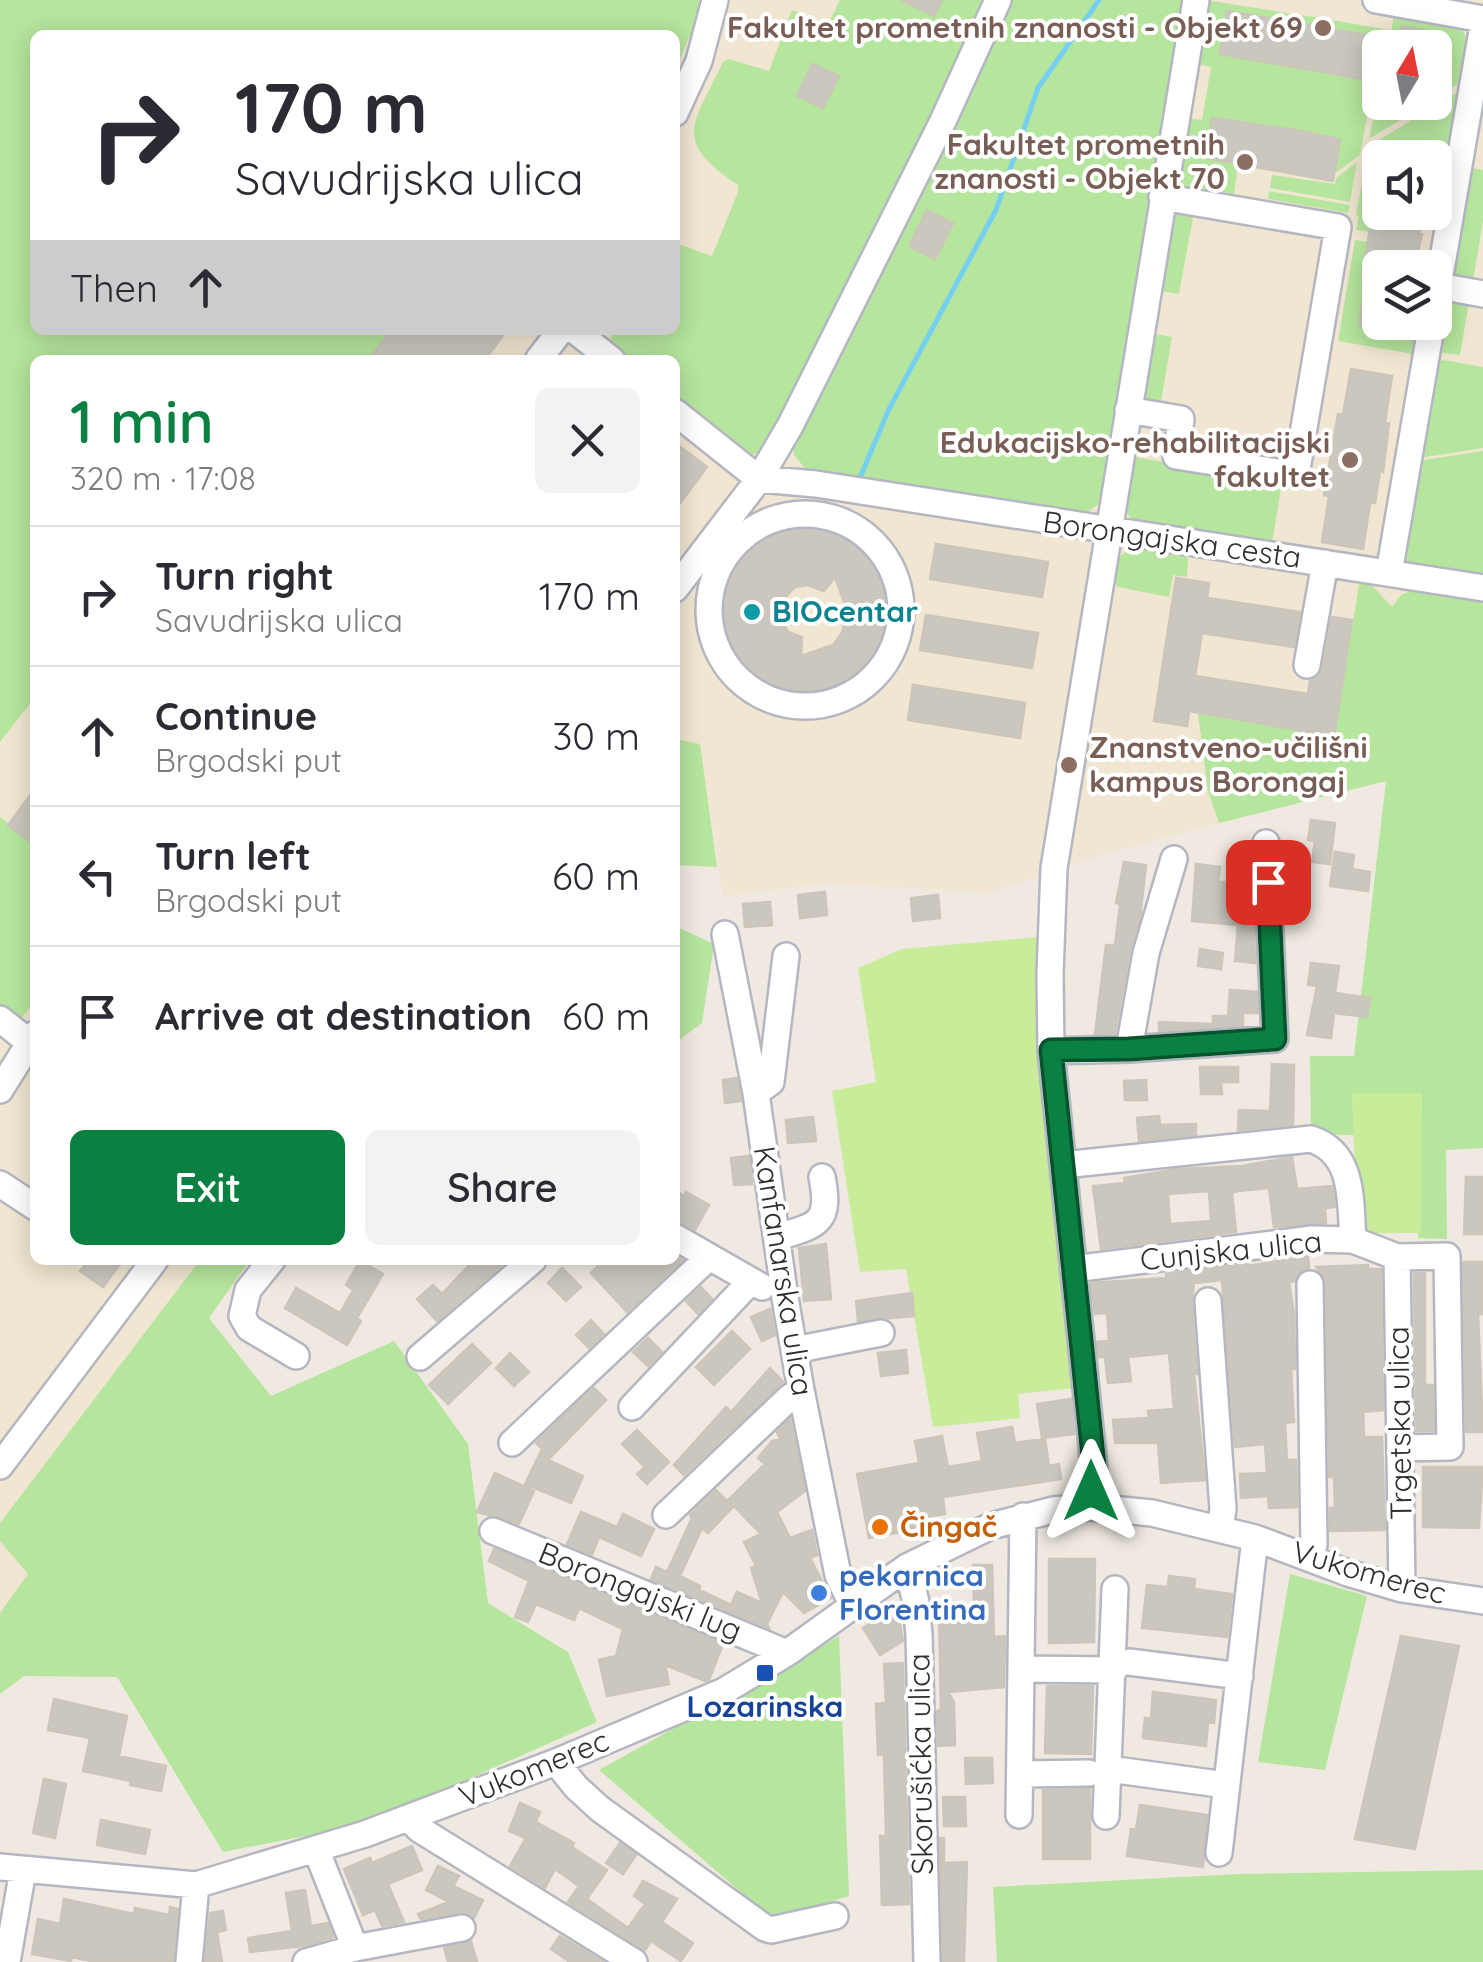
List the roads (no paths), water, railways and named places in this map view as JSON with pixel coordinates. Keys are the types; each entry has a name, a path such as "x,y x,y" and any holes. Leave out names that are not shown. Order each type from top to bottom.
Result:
{"street":[{"path":"680,101 699,60 715,0"},
{"path":"680,585 759,479 943,121 998,0"},
{"path":"1089,1507 1094,1466 1051,1050 1054,868 1196,0"},
{"path":"1387,1 1483,22 1445,250"},
{"path":"1128,410 1181,419 1176,456 1296,475 1338,227 1162,197"},
{"path":"1452,295 1483,294"},
{"path":"542,355 557,335"},
{"path":"580,335 606,355"},
{"path":"1389,573 1429,340"},
{"path":"680,416 759,479"},
{"name":"Borongajska cesta","path":"759,479 816,484 1483,588"},
{"path":"821,512 851,524 882,550 898,586 900,624 895,646 874,678 839,702 804,708 785,706 760,697 738,680 724,661 713,633 710,601 716,574 738,540 784,514 821,512"},
{"path":"1307,665 1324,562"},
{"path":"680,593 710,601"},
{"path":"1051,1050 1275,1039 1266,842"},
{"path":"1129,1049 1146,953 1174,858"},
{"name":"Kanfanarska ulica","path":"725,934 756,1092 801,1390 838,1575 852,1604"},
{"path":"756,1092 770,1082 775,1063 786,956"},
{"path":"0,1019 30,1037"},
{"path":"0,1090 30,1041"},
{"path":"1062,1165 1311,1139 1331,1150 1348,1176 1353,1240"},
{"path":"778,1237 819,1222 825,1213 822,1177"},
{"path":"0,1184 30,1204"},
{"name":"Cunjska ulica","path":"1073,1269 1312,1239 1353,1240 1397,1256 1447,1256 1450,1448 1400,1448"},
{"path":"680,1240 785,1298"},
{"name":"Trgetska ulica","path":"1397,1256 1402,1588"},
{"path":"512,1443 710,1257"},
{"path":"0,1466 151,1265"},
{"path":"268,1265 248,1290 242,1316 249,1328 296,1356"},
{"path":"420,1357 526,1265"},
{"path":"632,1407 751,1280"},
{"path":"1310,1284 1314,1544 1311,1559"},
{"path":"1208,1301 1220,1528"},
{"path":"794,1350 881,1333"},
{"path":"666,1515 801,1390"},
{"name":"Vukomerec","path":"12,1869 196,1885 408,1819 724,1691 787,1653 908,1568 965,1536 1023,1516 1089,1507 1152,1513 1256,1538 1402,1588 1483,1601"},
{"path":"1019,1815 1023,1516"},
{"name":"Borongajski lug","path":"493,1532 787,1653"},
{"name":"Vukomerec","path":"1218,1853 1256,1538"},
{"name":"Skorušićka ulica","path":"908,1568 918,1635 926,1962"},
{"path":"1106,1816 1099,1771 1121,1666 1115,1589"},
{"path":"1023,1669 1121,1666 1240,1676"},
{"path":"556,1762 600,1808 765,1928 772,1930 835,1916"},
{"path":"1020,1774 1099,1771 1226,1785"},
{"path":"408,1819 419,1830 634,1962"},
{"path":"316,1849 355,1948"},
{"path":"7,1962 12,1869"},
{"path":"189,1962 196,1885"},
{"path":"306,1962 355,1948 462,1928"}],"waterway":[{"path":"859,480 889,409 996,210 1038,88 1099,0"}],"place":[{"name":"Fakultet prometnih znanosti - Objekt 69","path":"1323,28"},
{"name":"Fakultet prometnih znanosti - Objekt 70","path":"1245,162"},
{"name":"Edukacijsko-rehabilitacijski fakultet","path":"1350,460"},
{"name":"BIOcentar","path":"752,612"},
{"name":"Znanstveno-učilišni kampus Borongaj","path":"1069,765"},
{"name":"Čingač","path":"880,1527"},
{"name":"pekarnica Florentina","path":"819,1593"},
{"name":"Lozarinska","path":"765,1673"}]}
